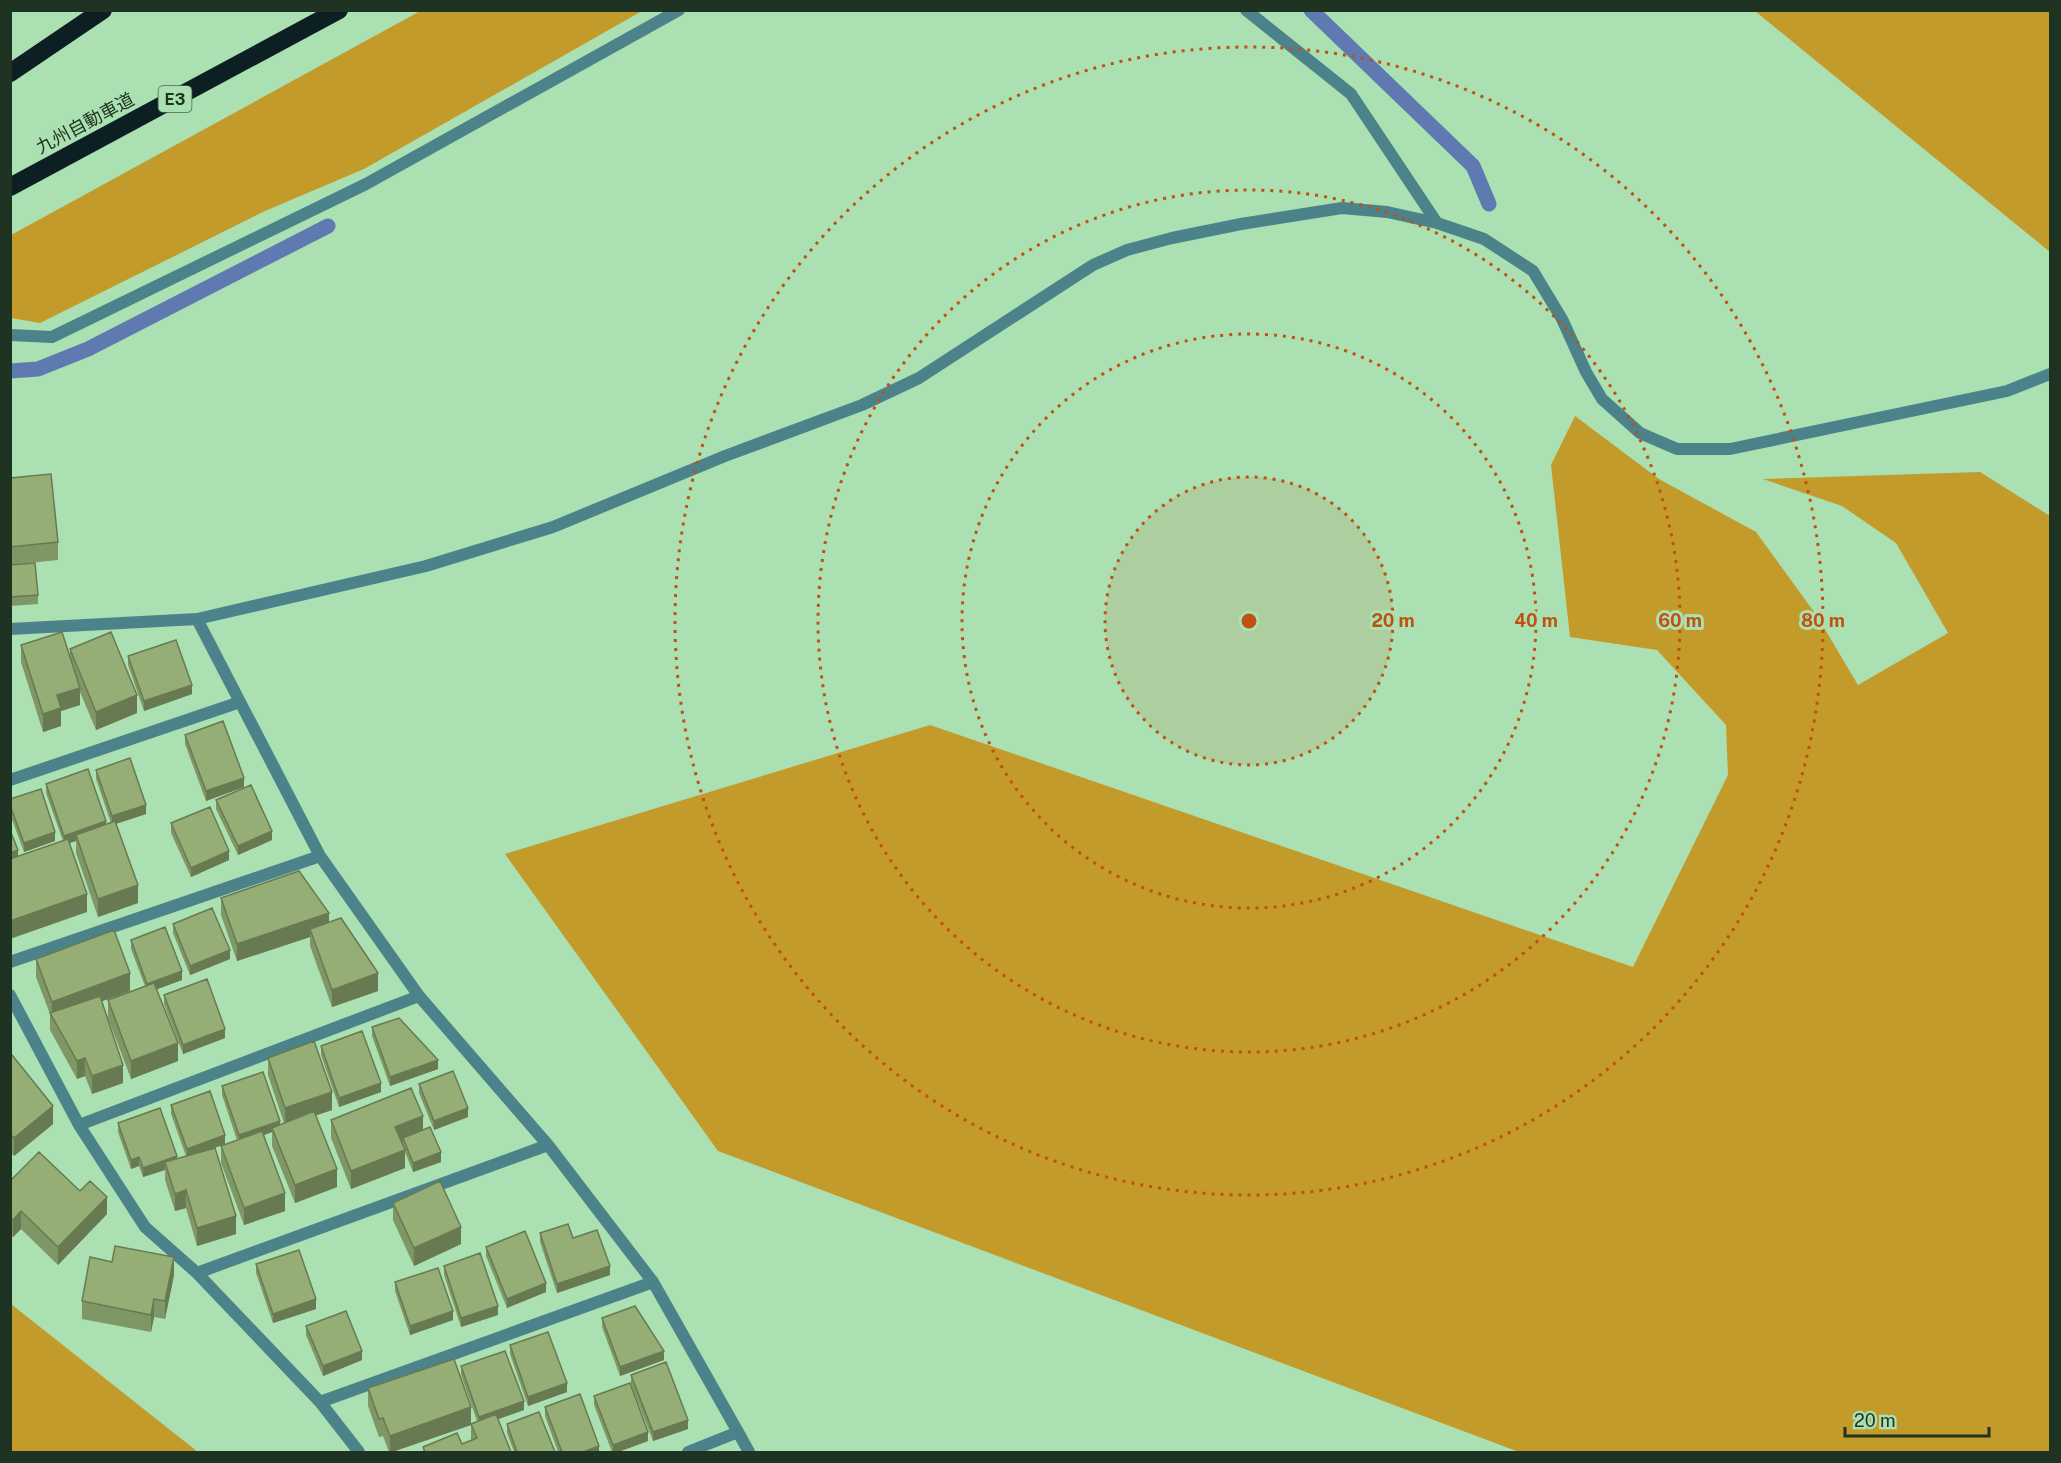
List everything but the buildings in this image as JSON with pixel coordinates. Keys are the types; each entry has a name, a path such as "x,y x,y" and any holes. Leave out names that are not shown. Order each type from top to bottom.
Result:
{"highway":[{"path":"10,73 103,10"},
{"name":"九州自動車道","path":"10,187 339,10"}],"street":[{"path":"10,335 52,337 366,184 679,10"},
{"path":"1246,10 1351,94 1437,223"},
{"path":"10,629 197,620 426,566 553,527 725,456 862,405 919,378 1093,265 1127,250 1241,224 1342,208 1387,212 1437,223 1484,239 1533,271 1562,319 1586,372 1602,399 1640,433 1677,449 1730,449 2007,391 2050,374"},
{"path":"197,620 320,856 419,996 548,1145 652,1282 749,1452"},
{"path":"10,780 240,702"},
{"path":"10,962 320,856"},
{"path":"10,995 79,1125 145,1227 197,1273 320,1402 359,1452"},
{"path":"79,1125 419,996"},
{"path":"197,1273 548,1145"},
{"path":"320,1402 652,1282"},
{"path":"688,1452 738,1432"}],"shaded area":[{"path":"422,10 642,11 364,169 265,211 40,323 11,318 11,235"},
{"path":"1755,11 2050,11 2050,252"},
{"path":"1575,416 1659,479 1756,532 1817,616 1858,685 1948,633 1896,543 1842,506 1763,479 1980,472 2050,516 2050,1452 1519,1452 718,1151 505,854 930,725 1633,967 1728,775 1726,725 1657,650 1570,637 1551,465"},
{"path":"11,1304 198,1452 11,1452"}],"waterway":[{"path":"1311,10 1473,166 1489,204"},
{"path":"10,371 38,369 88,349 328,226"}]}
